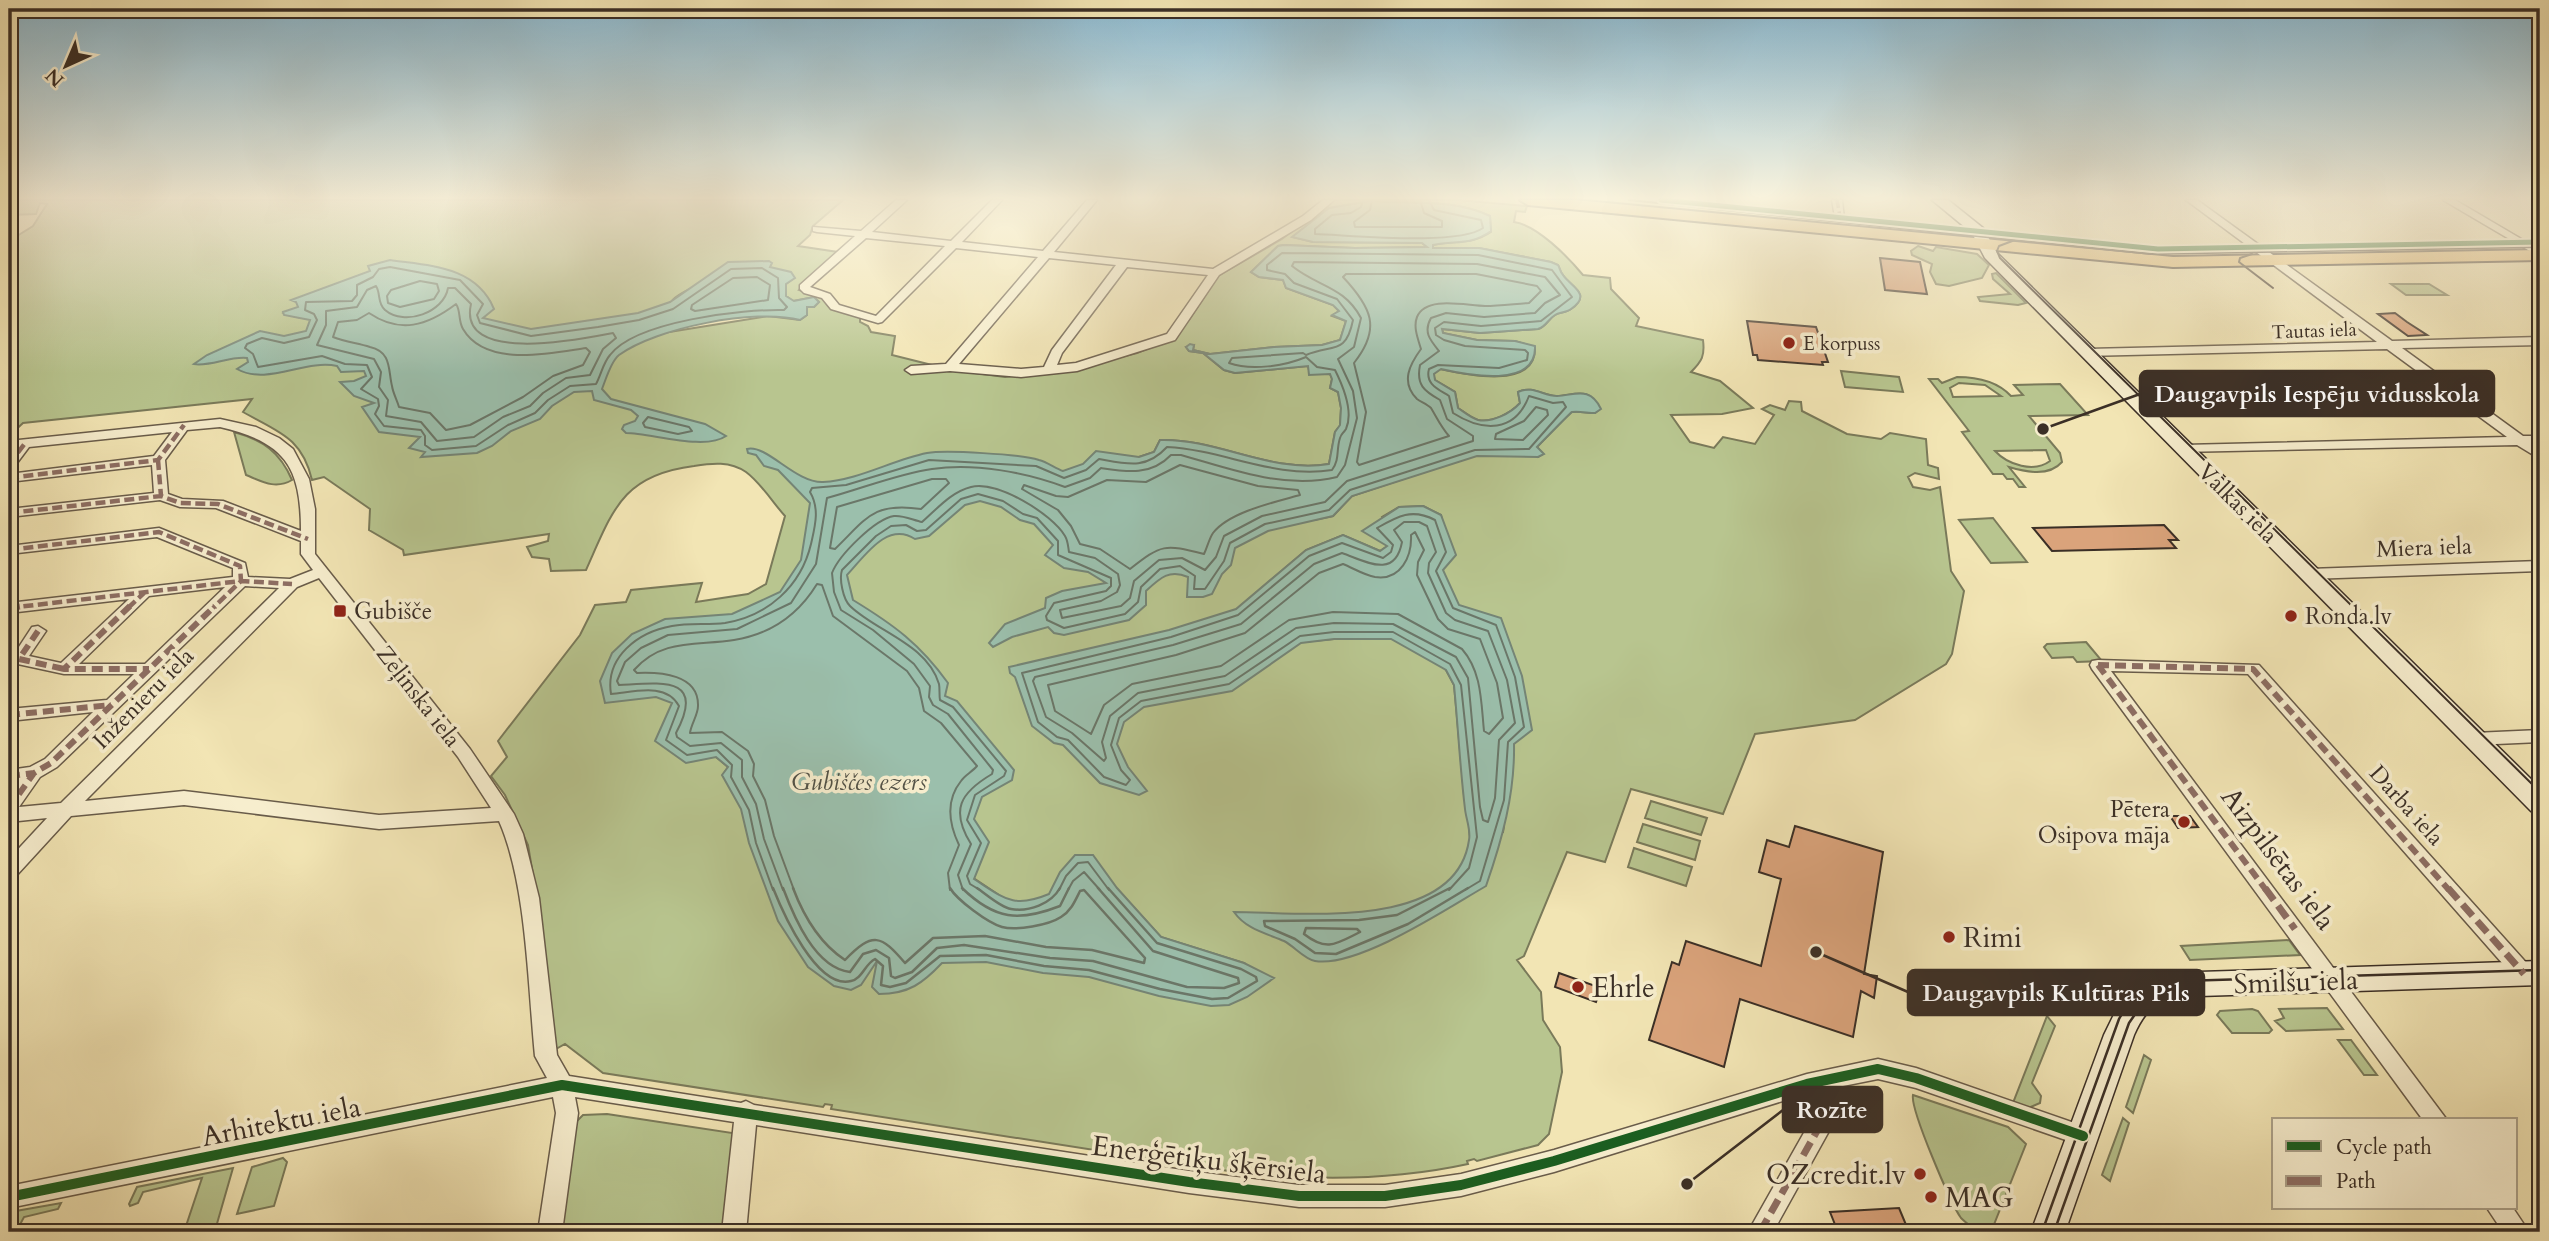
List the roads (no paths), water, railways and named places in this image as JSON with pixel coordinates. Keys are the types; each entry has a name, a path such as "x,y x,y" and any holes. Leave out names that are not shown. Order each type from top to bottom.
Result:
{"main road":[{"path":"2130,258 2173,262 2393,258"}],"street":[{"path":"837,258 804,287 808,291 825,296 835,307 878,320 939,258"},
{"path":"950,367 1044,258"},
{"path":"1071,258 1215,273"},
{"path":"911,370 950,367 1021,373 1101,360 1171,337 1215,273 1240,258"},
{"name":"Valkas iela","path":"1993,258 2540,804"},
{"path":"2273,258 2540,455"},
{"path":"1049,369 1056,353 1123,264"},
{"name":"Tautas iela","path":"2088,353 2540,341"},
{"name":"Zeļinska iela","path":"9,444 184,425 228,424 274,441 288,452 302,479 308,509 309,554 464,752 505,814 514,834 529,898 546,1056 562,1085 567,1113 550,1232"},
{"path":"162,496 158,460 184,425"},
{"path":"2183,449 2540,440"},
{"path":"9,464 26,442"},
{"path":"9,478 158,460"},
{"path":"9,513 162,496 180,503 218,504 308,539"},
{"path":"9,550 159,532 240,566 241,581"},
{"name":"Miera iela","path":"2309,574 2540,566"},
{"name":"Inženieru iela","path":"9,871 65,810 292,584 322,572"},
{"path":"9,808 34,774 51,764 241,581"},
{"path":"9,608 241,581 292,584"},
{"path":"64,669 145,592"},
{"path":"38,631 16,654 19,659 64,669 149,669"},
{"name":"Darba iela","path":"2098,665 2253,669 2532,973"},
{"name":"Aizpilsētas iela","path":"2098,665 2435,1118"},
{"path":"9,715 111,705"},
{"path":"2474,739 2540,736"},
{"path":"9,776 34,774"},
{"path":"9,815 184,798 379,822 505,814"},
{"name":"Smilšu iela","path":"2048,1232 2125,1020 2139,997 2149,990 2169,985 2532,973"},
{"name":"Enerģētiķu šķērsiela","path":"562,1085 1299,1196 1385,1196 1461,1185 1554,1161 1807,1084 1878,1069 1916,1078 2083,1136"},
{"path":"1760,1232 1826,1115 1807,1084"},
{"name":"Arhitektu iela","path":"9,1197 562,1085"},
{"path":"734,1232 746,1111"},
{"path":"2500,1210 2517,1232"}],"water":[{"name":"Gubiščes ezers","path":"1266,258 1530,258 1551,262 1558,265 1562,274 1578,290 1580,299 1571,309 1555,315 1538,329 1480,333 1442,329 1443,333 1477,340 1515,341 1535,346 1533,360 1525,369 1513,374 1483,376 1441,369 1434,374 1435,380 1455,392 1458,408 1483,421 1495,419 1512,410 1520,403 1518,392 1523,390 1552,396 1587,395 1597,402 1601,409 1595,413 1572,412 1537,447 1544,454 1538,457 1477,456 1352,496 1333,516 1268,531 1235,548 1231,565 1222,574 1212,594 1187,597 1188,577 1170,574 1146,591 1146,605 1129,620 1064,635 1054,633 1048,627 1012,637 993,647 989,643 1005,624 1045,608 1046,598 1062,591 1106,583 1088,572 1064,568 1045,555 1053,545 1034,524 1020,520 1001,507 980,501 965,505 929,536 915,539 895,534 886,537 847,575 853,600 894,627 927,657 948,683 945,696 957,701 1014,770 1012,780 982,797 974,819 989,842 974,879 1001,896 1026,901 1049,894 1060,872 1075,855 1093,855 1117,888 1161,937 1244,963 1274,978 1247,997 1229,1005 1211,1006 1159,996 1089,977 1043,973 986,962 942,963 915,986 899,992 879,994 872,987 877,961 861,985 851,990 834,986 808,967 778,921 749,843 741,809 722,775 728,767 716,757 686,763 655,741 672,703 656,697 605,703 600,681 612,653 632,634 665,619 732,614 780,592 801,560 810,503 778,470 764,466 756,455 748,453 747,449 763,452 802,477 823,482 850,478 914,456 936,452 1030,458 1063,471 1083,464 1096,451 1139,457 1154,452 1160,440 1202,444 1286,464 1329,464 1335,432 1340,425 1341,408 1338,392 1330,388 1330,374 1309,375 1308,366 1235,373 1224,370 1203,353 1189,351 1186,347 1194,345 1193,350 1210,354 1322,345 1340,340 1346,321 1332,315 1339,311 1333,305 1286,288 1283,280 1259,277 1251,272"},
{"path":"390,260 436,267 464,276 486,295 494,309 483,318 531,329 638,313 670,302 728,262 769,261 772,263 770,267 791,272 795,278 786,284 786,296 794,301 814,297 819,302 814,307 807,307 807,315 800,320 758,317 706,323 657,336 616,358 602,389 611,399 705,424 726,436 705,442 626,433 622,429 624,425 635,421 638,416 631,410 594,400 592,391 574,392 552,406 540,419 511,431 492,446 477,453 421,457 425,452 409,448 420,437 379,432 362,407 374,403 354,396 340,382 354,381 366,376 364,371 341,372 337,366 325,365 261,375 237,369 248,362 247,358 194,364 207,355 260,331 284,336 306,331 310,320 284,315 283,312 298,307 296,302 291,300 370,271 368,266"},
{"path":"1423,506 1441,515 1456,555 1443,570 1459,605 1501,618 1522,676 1532,730 1514,744 1506,816 1486,886 1378,946 1333,961 1315,961 1284,941 1250,927 1234,912 1297,914 1371,910 1406,903 1436,890 1458,870 1469,840 1469,832 1463,794 1454,685 1446,670 1391,639 1334,639 1301,643 1232,691 1144,707 1124,722 1117,744 1128,767 1147,791 1139,795 1100,783 1063,745 1054,743 1032,726 1009,667 1169,630 1236,609 1306,550 1343,535 1380,551 1387,546 1362,531 1399,507"}],"tram line":[{"path":"2000,258 2540,792"},
{"path":"2240,258 2239,262 2273,288"},
{"path":"2042,1232 2119,1019 2144,990 2182,981 2540,970"},
{"path":"2054,1232 2129,1023 2145,1000 2169,990"}],"place":[{"name":"E korpuss","path":"1789,343"},
{"name":"Daugavpils Iespēju vidusskola","path":"2043,429"},
{"name":"Gubišče","path":"340,611"},
{"name":"Ronda.lv","path":"2291,616"},
{"name":"Pētera Osipova māja","path":"2184,822"},
{"name":"Rimi","path":"1949,937"},
{"name":"Daugavpils Kultūras Pils","path":"1816,952"},
{"name":"Ehrle","path":"1578,987"},
{"name":"OZcredit.lv","path":"1920,1174"},
{"name":"Rozīte","path":"1687,1184"},
{"name":"MAG","path":"1931,1197"}]}
